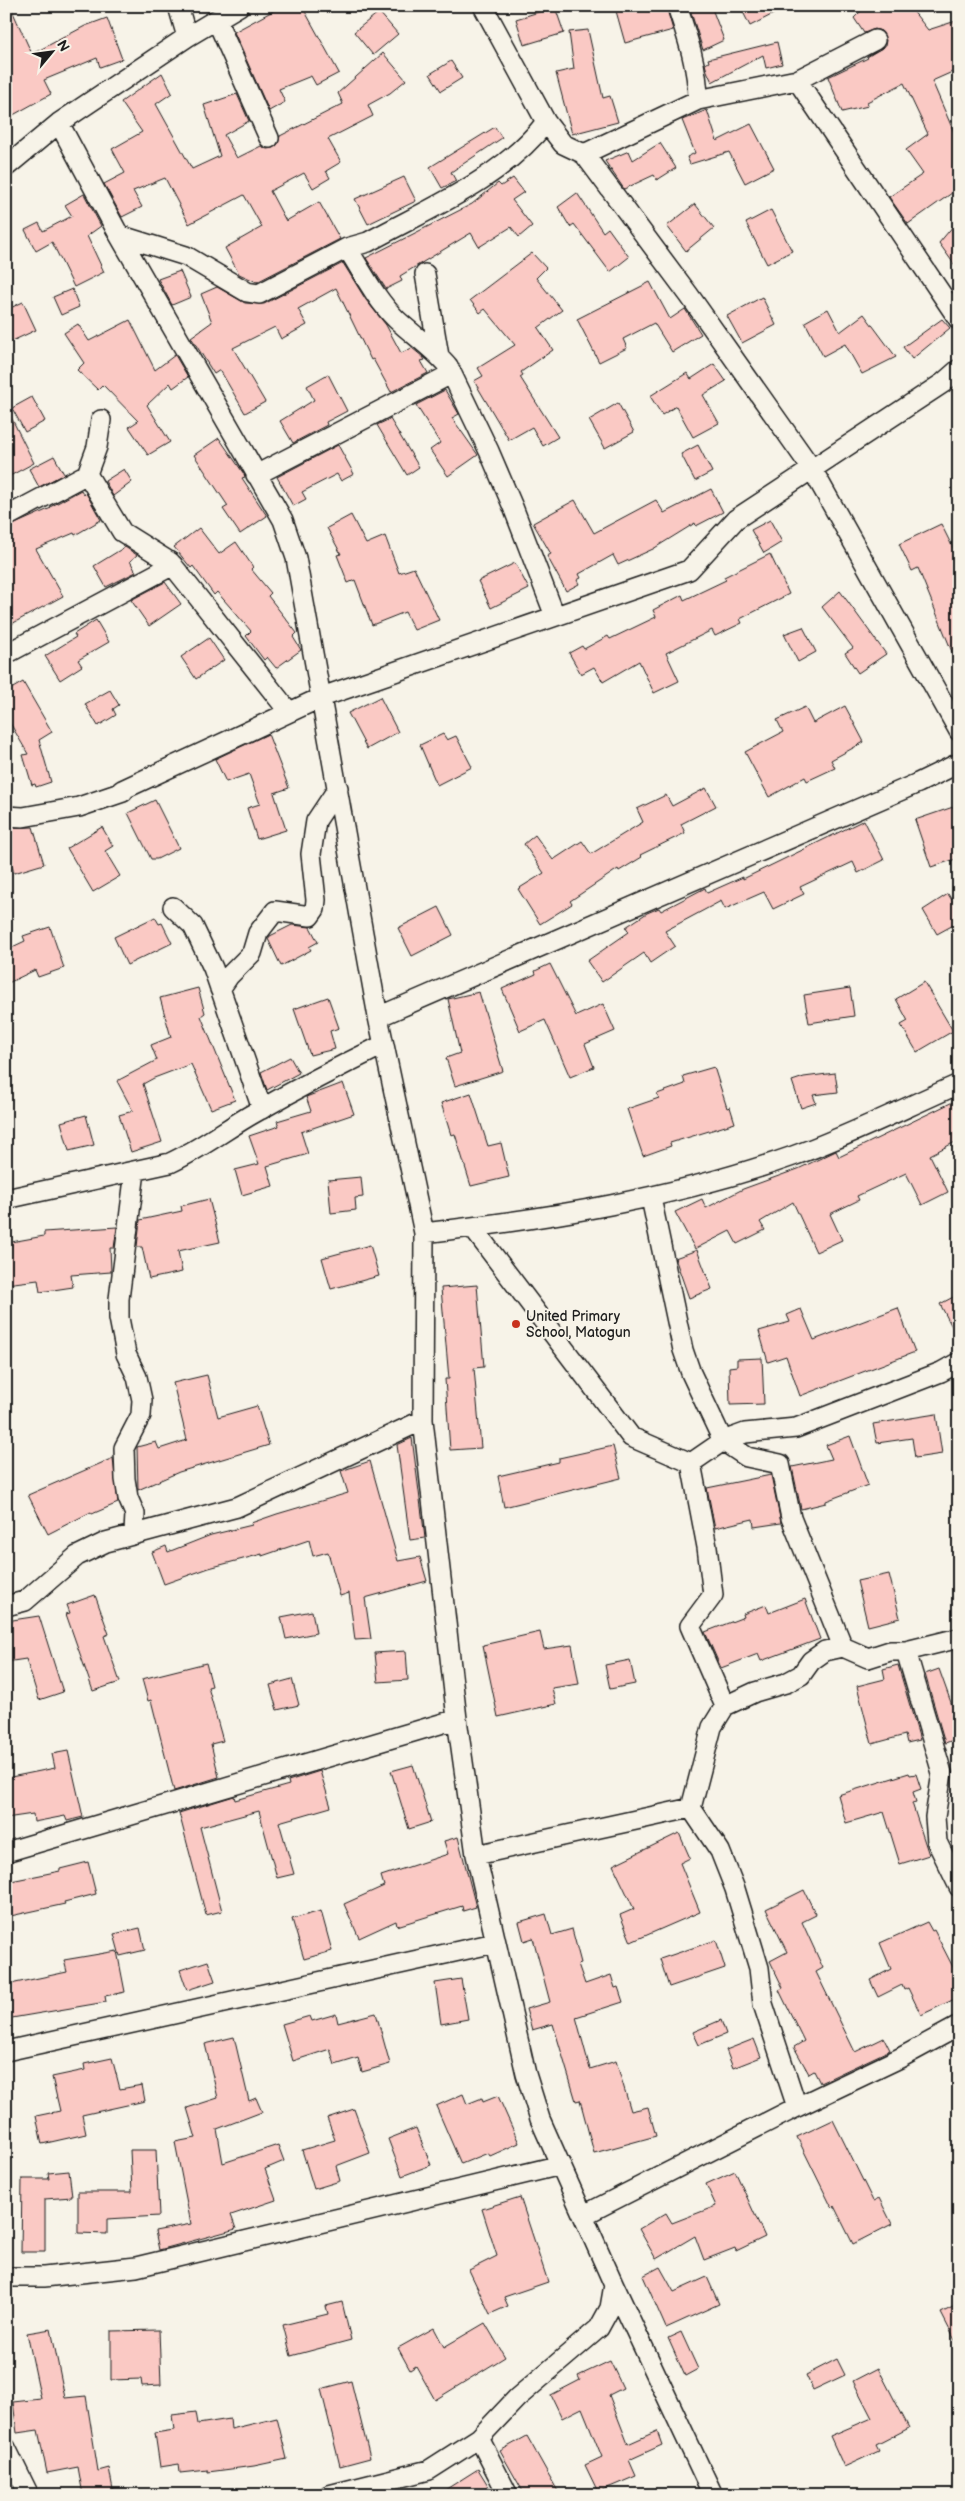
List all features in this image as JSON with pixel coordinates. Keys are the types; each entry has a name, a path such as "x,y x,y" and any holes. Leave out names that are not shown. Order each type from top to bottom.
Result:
{"street":[{"path":"178,6 187,38"},
{"path":"6,167 59,123 187,38 239,6"},
{"path":"483,6 546,122 563,144 584,154 689,295 812,469 959,731"},
{"path":"676,6 693,58 698,85 698,100"},
{"path":"217,21 269,138"},
{"path":"584,154 698,100 797,80 875,40"},
{"path":"797,80 959,320"},
{"path":"119,235 186,256 247,292 258,294 347,248 368,242 496,170 531,141 546,122"},
{"path":"59,123 119,235 283,520 296,558 383,1045 424,1233 423,1420 457,1719 476,1855 495,1943 519,2036 526,2074 540,2119 614,2285 713,2495"},
{"path":"347,248 380,302 397,320 439,356 451,374 510,499 555,616"},
{"path":"425,274 439,356"},
{"path":"6,816 23,817 79,807 123,792 122,790 322,697 689,570 736,519 943,383 959,369"},
{"path":"256,474 451,374"},
{"path":"6,517 88,474 101,420"},
{"path":"88,474 122,532 158,554 173,566 289,712"},
{"path":"6,654 173,566"},
{"path":"378,1017 918,783 959,763"},
{"path":"220,989 229,976 252,953 258,933 275,911 310,916 315,909 316,900 311,854 316,821 338,788"},
{"path":"174,907 193,926 213,968 262,1109"},
{"path":"6,1199 170,1163 190,1154 262,1109 334,1069 383,1045"},
{"path":"424,1233 584,1211 651,1198 793,1156 959,1084"},
{"path":"134,1533 135,1514 128,1498 124,1448 141,1415 142,1400 138,1382 126,1354 122,1337 119,1299 135,1171"},
{"path":"651,1198 684,1350 691,1373 723,1441 746,1457 780,1464 791,1518 843,1647"},
{"path":"472,1227 631,1438 691,1463"},
{"path":"691,1463 723,1441 745,1433 796,1428 941,1372 959,1362"},
{"path":"6,1606 25,1600 77,1556 116,1538 237,1507 423,1420"},
{"path":"691,1463 707,1547 713,1595 690,1626 725,1706"},
{"path":"797,2107 763,2004 759,1968 736,1889 720,1851 691,1808 712,1727 725,1706 755,1692 786,1683 801,1675 811,1660 825,1651 843,1647 868,1658 890,1651 906,1651 959,1638"},
{"path":"906,1651 942,1773 935,1817 937,1842 959,1887"},
{"path":"6,1852 457,1719"},
{"path":"476,1855 691,1808"},
{"path":"6,2051 495,1943"},
{"path":"584,2215 797,2107 900,2058 959,2026"},
{"path":"6,2277 44,2277 136,2267 561,2164"},
{"path":"329,2495 429,2470 479,2438 517,2398 599,2328 610,2308 614,2285"},
{"path":"479,2438 508,2495"},
{"path":"6,2448 29,2495"}],"building":[{"path":"6,6 10,6 32,54 85,26 107,18 122,59 100,67 97,58 44,80 51,94 6,119"},
{"path":"282,6 302,6 339,73 316,85 311,76 279,89 285,102 269,111 234,32"},
{"path":"633,6 666,6 673,30 625,43 616,11"},
{"path":"689,6 711,6 724,40 703,50"},
{"path":"740,6 789,6 750,26"},
{"path":"866,6 909,6 928,30 959,20 959,69 932,81 959,144 959,188 908,224 889,197 923,174 906,150 928,134 904,83 867,102 868,106 842,112 828,77 868,58 885,46 886,40 881,31 875,29 864,33 854,18"},
{"path":"555,7 564,33 524,45 516,19"},
{"path":"379,12 398,34 373,55 354,32"},
{"path":"588,30 603,98 610,96 618,122 572,134 556,73 574,69 569,32"},
{"path":"777,42 782,64 766,68 763,55 712,82 705,64 709,62 708,59"},
{"path":"383,53 406,80 390,93 368,105 373,116 328,139 341,162 326,171 330,178 313,188 304,173 270,191 286,221 319,202 340,239 257,282 239,274 225,248 262,227 244,195 189,224 165,178 133,191 142,207 122,217 104,184 125,173 112,149 142,132 121,102 162,73 172,93 156,104 192,169 220,156 204,105 237,94 249,121 224,135 237,158 261,146 267,149 273,148 278,144 280,136 343,104 338,93"},
{"path":"451,61 462,78 441,91 430,74"},
{"path":"707,110 717,141 751,124 774,168 745,183 729,152 690,164 687,157 695,153 682,120"},
{"path":"495,127 502,138 451,172 456,181 442,188 430,167"},
{"path":"660,143 676,168 657,180 654,175 624,189 605,161 629,151 633,160"},
{"path":"404,177 416,201 368,224 355,199"},
{"path":"513,178 524,192 512,200 532,226 519,237 511,227 479,247 471,233 400,276 402,281 386,289 366,258 472,204 498,183 501,186"},
{"path":"577,193 603,232 608,228 629,257 610,272 574,224 570,227 558,207"},
{"path":"84,194 101,226 87,236 104,272 74,287 52,242 36,251 25,230 39,223 43,231 72,216 65,205"},
{"path":"695,204 714,228 686,251 667,226"},
{"path":"771,210 792,251 767,264 746,223"},
{"path":"959,219 959,271 939,243"},
{"path":"532,253 546,268 536,278 562,310 538,328 553,350 521,372 523,375 520,377 558,437 543,446 532,427 509,440 474,381 483,376 478,368 515,345 485,309 480,313 470,300"},
{"path":"343,263 366,300 386,325 401,353 412,348 425,360 421,361 428,373 391,392 373,359 371,360 336,288 298,309 307,325 281,339 275,327 233,348 265,402 245,413 220,370 214,374 191,337 212,322 201,294 217,287 245,303 264,304"},
{"path":"180,271 191,297 172,305 158,279"},
{"path":"650,282 670,319 685,309 701,334 672,352 654,323 623,339 627,348 599,362 577,319"},
{"path":"72,289 79,307 61,315 53,297"},
{"path":"762,297 776,325 742,343 727,316"},
{"path":"23,302 36,330 10,342 6,333 6,310"},
{"path":"828,309 840,332 864,314 896,357 862,374 845,344 823,356 805,322"},
{"path":"942,319 950,328 912,359 903,347"},
{"path":"130,320 155,370 175,355 188,377 173,388 170,383 147,405 170,442 148,455 129,427 138,421 103,385 98,390 77,370 84,363 64,333 78,324 89,341"},
{"path":"714,364 726,381 703,395 719,423 693,437 676,406 662,415 650,396 687,373 691,379"},
{"path":"328,374 347,411 326,422 327,425 293,443 280,421 314,400 307,386"},
{"path":"445,390 459,414 452,418 478,455 448,476 430,450 440,443 416,405"},
{"path":"32,397 45,421 25,432 12,408"},
{"path":"618,403 634,432 605,448 589,420"},
{"path":"6,407 34,463 6,478"},
{"path":"390,419 419,467 407,475 377,425"},
{"path":"219,438 244,474 245,477 242,478 267,516 240,534 223,509 228,506 194,455"},
{"path":"338,445 354,474 341,481 337,474 302,492 306,499 293,506 277,477"},
{"path":"698,445 712,472 695,481 681,454"},
{"path":"54,456 64,474 39,487 29,469"},
{"path":"124,469 132,482 113,496 105,481"},
{"path":"711,489 723,512 696,526 695,523 653,549 618,565 613,555 579,574 581,578 577,580 579,584 566,591 547,556 551,554 533,523 575,500 594,533 656,500 664,513"},
{"path":"81,490 84,495 86,493 101,520 75,535 74,533 36,549 63,596 6,627 6,528 51,508"},
{"path":"351,515 366,544 385,536 399,573 414,568 439,620 414,630 405,612 372,625 355,580 348,583 337,555 341,554 327,528"},
{"path":"770,520 782,542 764,553 751,530"},
{"path":"941,524 959,560 959,669 918,568 912,571 899,544"},
{"path":"199,528 219,554 236,542 253,567 251,569 271,593 268,596 297,633 293,637 301,650 276,668 267,657 264,660 246,636 251,631 217,592 214,595 193,566 191,568 174,547"},
{"path":"125,547 137,555 130,561 136,572 106,587 94,566"},
{"path":"770,554 789,594 740,619 742,623 715,636 712,630 666,653 679,681 654,693 639,661 603,682 594,667 581,674 569,653 582,646 584,649 608,636 610,639 656,617 653,610 682,595 684,600 726,580 724,577"},
{"path":"515,563 529,589 491,608 478,581"},
{"path":"165,582 181,604 149,626 131,600"},
{"path":"840,591 886,654 858,673 845,653 853,648 822,607"},
{"path":"96,620 109,642 78,660 82,666 60,680 45,656 76,637 74,634"},
{"path":"803,627 816,652 798,662 784,634"},
{"path":"209,638 224,660 196,679 181,657"},
{"path":"23,682 52,732 39,740 51,782 36,787 35,784 32,785 23,755 28,754 6,716 6,692"},
{"path":"110,690 119,705 113,709 116,715 98,726 85,704"},
{"path":"380,697 398,732 367,749 348,713"},
{"path":"845,706 864,742 831,760 835,768 807,781 805,777 769,797 745,752 783,732 777,720 805,707 813,723"},
{"path":"268,734 289,788 274,793 286,830 257,839 247,808 260,804 249,774 226,782 215,759"},
{"path":"443,734 447,740 456,736 472,767 437,785 420,745"},
{"path":"706,788 716,806 681,824 685,833 640,855 642,857 619,871 618,869 570,901 572,904 540,924 518,889 544,873 524,844 535,835 553,860 582,841 591,854 643,822 637,809 666,795 672,806"},
{"path":"155,800 179,848 157,859 151,859 128,813"},
{"path":"959,805 959,858 931,867 915,820"},
{"path":"864,820 884,860 858,873 853,862 800,887 804,894 773,909 764,892 725,909 721,901 665,931 675,946 650,963 644,953 602,982 587,961 629,932 626,927 647,913 659,908 661,911 705,888 707,893 743,877 743,879"},
{"path":"33,827 44,864 14,873 6,847 6,828"},
{"path":"102,827 113,846 105,851 120,876 93,892 67,848"},
{"path":"948,894 959,911 959,922 937,934 923,910"},
{"path":"439,907 453,935 412,956 398,928"},
{"path":"155,917 159,924 162,923 172,943 127,965 114,937"},
{"path":"292,925 310,927 318,942 309,947 311,950 281,966 268,939 270,936"},
{"path":"50,927 64,968 38,977 35,970 6,984 6,950 25,941 23,936"},
{"path":"550,964 576,1016 603,1004 615,1031 585,1044 594,1067 570,1077 545,1020 520,1031 502,989 536,974 535,971"},
{"path":"924,982 953,1031 917,1052 901,1025 908,1021 896,999"},
{"path":"198,988 205,1013 201,1016 235,1100 211,1109 191,1064 154,1078 143,1084 162,1142 131,1152 119,1115 133,1111 117,1081 157,1060 151,1045 171,1037 160,998"},
{"path":"850,988 854,1016 809,1023 804,995"},
{"path":"479,992 503,1071 455,1086 446,1058 460,1053 448,999"},
{"path":"328,997 339,1028 330,1031 335,1049 310,1055 294,1009"},
{"path":"290,1057 299,1073 267,1090 261,1072"},
{"path":"714,1067 727,1108 730,1107 735,1123 670,1143 671,1146 643,1156 627,1109 659,1098 657,1094 685,1084 683,1076"},
{"path":"835,1073 838,1092 813,1095 816,1103 801,1108 792,1081 804,1077"},
{"path":"343,1083 354,1114 301,1132 308,1154 267,1166 273,1186 242,1195 235,1170 259,1164 249,1136 279,1126 277,1121 311,1111 306,1097"},
{"path":"471,1093 488,1146 501,1143 509,1177 471,1186 455,1134 451,1135 441,1103"},
{"path":"959,1099 959,1140 930,1155 948,1192 922,1205 906,1173 857,1196 859,1200 830,1214 842,1240 816,1252 793,1202 760,1222 765,1230 737,1244 730,1231 695,1249 675,1212 702,1199 706,1208 743,1189 798,1169 836,1151 839,1157"},
{"path":"86,1115 94,1145 69,1151 61,1122"},
{"path":"361,1177 363,1197 355,1198 356,1210 331,1213 328,1180"},
{"path":"209,1199 220,1242 178,1251 182,1272 149,1279 142,1247 137,1247 140,1220 182,1211 181,1206"},
{"path":"117,1227 114,1248 110,1248 111,1272 71,1275 73,1287 40,1292 38,1280 6,1284 6,1243 44,1236 44,1232"},
{"path":"370,1245 379,1276 331,1289 322,1258"},
{"path":"697,1250 712,1289 689,1298 675,1258"},
{"path":"477,1285 484,1367 474,1368 481,1448 450,1450 445,1379 449,1379 441,1288"},
{"path":"959,1294 959,1340 940,1304"},
{"path":"898,1308 915,1352 800,1396 786,1356 768,1362 759,1331 790,1322 787,1315 801,1309 814,1340"},
{"path":"762,1358 764,1404 730,1405 729,1367 737,1366 737,1359"},
{"path":"207,1375 218,1417 257,1406 269,1445 179,1472 138,1490 137,1447 156,1442 159,1449 187,1440 173,1383"},
{"path":"936,1414 942,1454 915,1458 912,1438 877,1443 873,1424"},
{"path":"850,1436 868,1485 826,1501 826,1503 801,1509 792,1467 832,1459 826,1445"},
{"path":"412,1438 425,1538 410,1540 397,1445"},
{"path":"613,1446 621,1478 504,1507 498,1476 559,1462 559,1458"},
{"path":"113,1458 118,1503 92,1514 91,1512 48,1534 28,1495"},
{"path":"370,1461 398,1561 420,1557 427,1581 365,1598 371,1639 355,1640 349,1593 340,1596 328,1552 313,1556 309,1540 262,1556 262,1554 209,1568 164,1584 152,1552 166,1546 168,1552 211,1535 252,1525 251,1523 277,1514 348,1493 341,1471"},
{"path":"771,1475 781,1523 754,1527 753,1519 715,1528 707,1488"},
{"path":"889,1574 900,1618 868,1626 857,1581"},
{"path":"95,1595 109,1634 104,1636 120,1682 93,1691 66,1614 70,1613 67,1605"},
{"path":"805,1599 820,1639 761,1661 758,1654 721,1668 705,1632 744,1617 743,1614 766,1605 769,1613"},
{"path":"312,1611 316,1633 286,1639 281,1617"},
{"path":"39,1616 63,1692 39,1700 26,1659 6,1662 6,1621"},
{"path":"540,1632 544,1649 572,1645 579,1684 552,1688 556,1704 498,1717 483,1645"},
{"path":"406,1651 408,1680 378,1682 375,1653"},
{"path":"630,1660 635,1684 610,1689 605,1665"},
{"path":"206,1663 212,1686 208,1687 223,1741 211,1744 219,1777 174,1791 151,1700 148,1701 142,1679"},
{"path":"898,1665 920,1740 907,1743 905,1735 872,1744 857,1686 885,1679 883,1669"},
{"path":"939,1669 959,1725 959,1738 945,1743 925,1674"},
{"path":"292,1679 299,1705 277,1710 270,1685"},
{"path":"68,1751 83,1817 67,1821 65,1816 34,1822 33,1814 6,1818 6,1778 55,1768 52,1754"},
{"path":"413,1765 431,1822 409,1829 391,1771"},
{"path":"320,1771 331,1807 279,1822 294,1874 277,1878 259,1811 200,1827 222,1911 206,1915 179,1813 234,1796 235,1800 289,1785 288,1781"},
{"path":"909,1773 910,1775 916,1774 921,1789 913,1792 916,1802 912,1803 929,1855 900,1864 884,1812 846,1823 838,1795"},
{"path":"679,1833 690,1858 680,1863 700,1912 631,1942 620,1915 634,1909 613,1865"},
{"path":"458,1837 476,1907 463,1911 462,1906 397,1926 396,1921 359,1938 344,1904 384,1886 381,1876 448,1854 444,1841"},
{"path":"88,1862 96,1894 64,1902 65,1904 6,1917 6,1882 60,1871 60,1869"},
{"path":"804,1890 816,1915 802,1922 823,1968 816,1972 855,2052 884,2038 890,2050 820,2083 814,2071 809,2074 794,2047 804,2041 779,1990 783,1988 770,1961 787,1952 766,1909"},
{"path":"321,1911 332,1951 304,1959 292,1919"},
{"path":"546,1914 552,1935 572,1929 581,1963 578,1964 585,1984 611,1975 615,1988 618,1987 623,2002 576,2017 590,2069 616,2061 631,2111 648,2107 656,2136 594,2153 580,2100 576,2101 553,2024 532,2030 526,2009 550,2002 533,1938 524,1941 519,1922"},
{"path":"927,1922 932,1931 934,1930 954,1969 959,1966 959,1997 921,2015 908,1988 904,1990 902,1985 878,1997 870,1980 891,1969 880,1943"},
{"path":"140,1928 145,1950 120,1956 114,1934"},
{"path":"716,1940 725,1968 669,1987 660,1959"},
{"path":"117,1951 125,1992 105,1996 106,2002 6,2019 6,1985 67,1972 64,1960"},
{"path":"208,1961 215,1981 187,1990 180,1970"},
{"path":"461,1979 468,2019 441,2024 435,1983"},
{"path":"376,2013 390,2064 362,2072 358,2058 335,2065 330,2049 293,2061 282,2024 310,2016 312,2021 336,2014 338,2023"},
{"path":"721,2020 726,2034 699,2045 693,2032"},
{"path":"234,2037 249,2101 256,2098 262,2112 217,2129 223,2163 278,2145 284,2161 265,2169 276,2200 231,2215 236,2229 159,2250 155,2231 191,2224 175,2142 196,2138 187,2108 218,2098 205,2044"},
{"path":"754,2039 761,2057 733,2068 726,2050"},
{"path":"112,2058 120,2089 142,2085 145,2101 82,2115 86,2134 42,2144 36,2116 60,2111 52,2077 85,2070 84,2064"},
{"path":"463,2094 467,2104 482,2098 483,2102 498,2096 519,2143 490,2156 488,2153 461,2164 436,2106"},
{"path":"354,2109 370,2153 336,2166 340,2181 314,2189 302,2150 335,2140 327,2118"},
{"path":"833,2120 873,2201 879,2198 892,2224 853,2244 834,2206 832,2208 797,2137"},
{"path":"416,2128 431,2165 402,2176 388,2139"},
{"path":"130,2150 156,2150 159,2216 107,2219 107,2234 78,2233 78,2192 132,2192"},
{"path":"69,2171 72,2197 45,2199 45,2252 21,2252 22,2179 49,2179 48,2173"},
{"path":"735,2171 765,2237 736,2251 735,2248 704,2260 695,2236 656,2259 639,2229 666,2213 672,2223 716,2206 706,2184"},
{"path":"520,2197 548,2282 504,2297 508,2306 490,2314 469,2270 497,2256 482,2209"},
{"path":"660,2267 674,2292 707,2277 719,2304 666,2328 643,2276"},
{"path":"342,2302 351,2340 291,2356 283,2325 328,2314 326,2306"},
{"path":"959,2304 959,2348 941,2313"},
{"path":"485,2323 505,2357 435,2400 416,2366 410,2370 398,2348 434,2328 444,2347"},
{"path":"51,2329 65,2398 86,2396 98,2471 109,2468 114,2495 83,2495 78,2467 47,2473 38,2430 17,2433 13,2402 41,2399 27,2333"},
{"path":"159,2330 161,2385 142,2386 141,2379 111,2380 111,2331"},
{"path":"681,2332 698,2369 685,2376 668,2338"},
{"path":"837,2359 845,2375 813,2390 806,2375"},
{"path":"610,2361 623,2388 609,2395 628,2444 657,2431 662,2445 629,2460 636,2476 598,2492 585,2465 602,2457 582,2408 562,2418 551,2395 580,2380 578,2376"},
{"path":"878,2368 909,2428 876,2445 879,2451 844,2467 830,2436 872,2418 853,2381"},
{"path":"351,2381 370,2458 340,2466 321,2389"},
{"path":"196,2412 198,2424 230,2419 231,2429 277,2418 287,2459 254,2466 208,2472 208,2470 180,2473 179,2464 160,2467 155,2433 174,2430 172,2415"},
{"path":"527,2436 560,2495 525,2495 500,2451"},
{"path":"478,2469 494,2495 437,2495"}],"place":[{"name":"United Primary School, Matogun","path":"516,1324"}]}
